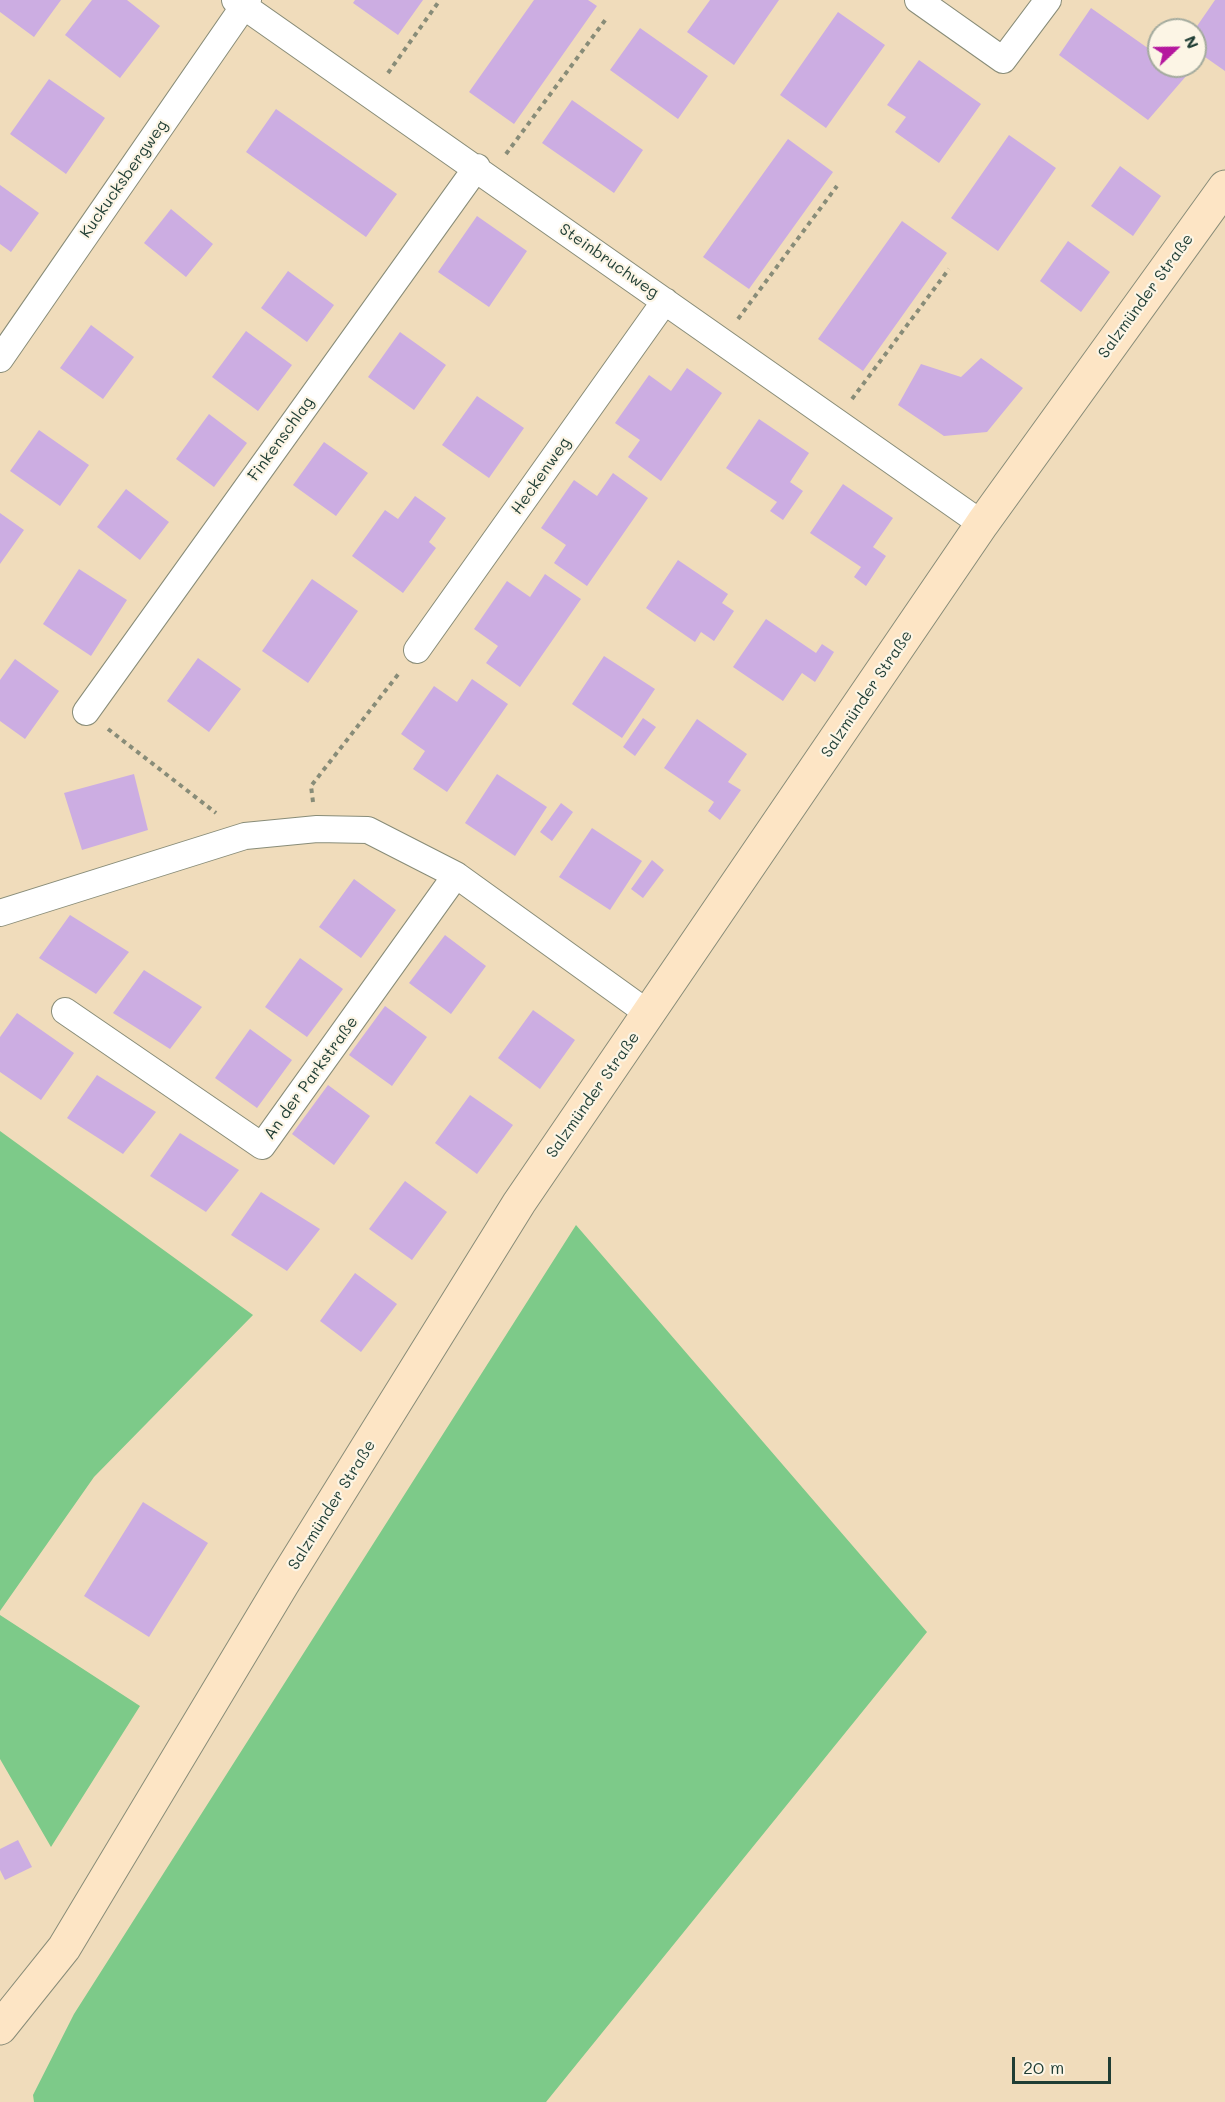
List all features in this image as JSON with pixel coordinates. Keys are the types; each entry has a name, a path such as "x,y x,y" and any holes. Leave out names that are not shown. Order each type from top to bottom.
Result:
{"street":[{"path":"918,0 1003,60 1048,0"},
{"name":"Steinbruchweg","path":"242,2 982,524"},
{"name":"Kuckucksbergweg","path":"0,358 242,2"},
{"name":"Finkenschlag","path":"86,712 483,172"},
{"name":"Salzmünder Straße","path":"0,2028 64,1948 277,1593 519,1203 982,524 1225,187"},
{"name":"Heckenweg","path":"417,650 665,301"},
{"path":"0,913 245,836 317,829 368,830 456,875 649,1014"},
{"name":"An der Parkstraße","path":"66,1011 262,1146 456,875"}],"path":[{"path":"372,95 440,0"},
{"path":"483,172 606,19"},
{"path":"722,341 837,186"},
{"path":"836,421 949,269"},
{"path":"317,829 311,786 417,650"},
{"path":"86,712 245,836"}],"green space":[{"path":"0,1131 253,1315 94,1477 0,1611"},
{"path":"576,1225 927,1632 546,2102 34,2102 33,2095 74,2014"},
{"path":"0,1615 140,1706 51,1847 0,1759"}],"building":[{"path":"0,0 61,0 34,37 0,12"},
{"path":"92,0 127,0 160,26 120,78 65,35"},
{"path":"355,0 423,0 398,35 353,3"},
{"path":"534,0 588,0 597,6 514,124 469,92"},
{"path":"710,0 779,0 734,65 687,32"},
{"path":"1215,0 1225,0 1225,71 1207,58 1207,18 1203,18"},
{"path":"1091,8 1147,48 1147,78 1184,78 1148,120 1059,55"},
{"path":"838,12 885,45 826,128 780,95"},
{"path":"640,28 708,76 678,119 610,70"},
{"path":"919,60 981,104 939,163 895,132 906,117 887,105"},
{"path":"49,79 105,118 66,174 10,134"},
{"path":"572,100 643,150 614,193 542,143"},
{"path":"276,109 397,194 366,237 246,152"},
{"path":"1009,135 1056,168 998,251 951,218"},
{"path":"788,139 833,172 749,289 703,257"},
{"path":"1120,166 1161,196 1133,236 1091,206"},
{"path":"0,185 39,213 11,252 0,244"},
{"path":"171,209 213,244 186,277 144,243"},
{"path":"477,216 527,251 489,307 438,272"},
{"path":"902,221 947,253 863,371 818,339"},
{"path":"1068,241 1110,272 1081,312 1040,281"},
{"path":"288,271 334,305 307,342 261,308"},
{"path":"91,325 134,357 103,399 60,368"},
{"path":"246,331 292,365 258,411 212,377"},
{"path":"400,332 446,365 414,410 368,377"},
{"path":"981,358 1023,388 987,432 944,436 898,405 921,364 961,377"},
{"path":"687,368 722,393 661,481 628,457 640,440 615,423 649,375 671,391"},
{"path":"477,396 524,428 489,478 442,445"},
{"path":"209,414 247,443 214,487 176,459"},
{"path":"759,419 809,453 790,482 803,491 783,520 770,511 777,502 726,468"},
{"path":"39,430 89,465 60,506 10,471"},
{"path":"324,442 368,473 336,516 293,485"},
{"path":"613,473 648,498 587,586 554,563 566,545 541,528 574,480 597,496"},
{"path":"843,484 893,518 873,547 886,556 866,586 854,577 861,567 810,533"},
{"path":"126,489 169,522 140,560 97,527"},
{"path":"415,496 446,518 429,542 436,548 403,593 352,556 385,510 398,519"},
{"path":"0,513 24,530 0,564"},
{"path":"678,560 728,594 722,603 734,611 714,641 701,632 695,642 646,608"},
{"path":"79,569 127,600 91,656 43,624"},
{"path":"545,574 581,599 520,687 486,663 498,646 474,629 507,581 530,597"},
{"path":"312,579 358,611 308,683 262,651"},
{"path":"766,619 816,653 822,644 834,652 815,682 802,673 783,701 733,667"},
{"path":"604,656 655,689 622,738 572,704"},
{"path":"198,658 241,689 209,732 167,701"},
{"path":"15,659 59,691 25,739 0,721 0,680"},
{"path":"472,679 508,704 447,792 413,769 425,751 401,734 434,686 457,702"},
{"path":"643,718 656,727 635,756 623,747"},
{"path":"697,719 747,754 728,782 741,790 720,820 708,811 714,802 664,768"},
{"path":"134,774 148,830 82,850 64,793"},
{"path":"497,774 547,807 515,856 465,823"},
{"path":"561,803 573,812 552,841 540,832"},
{"path":"592,828 642,861 610,910 559,877"},
{"path":"652,860 664,870 643,898 631,889"},
{"path":"354,879 396,910 361,958 319,927"},
{"path":"70,915 129,952 96,994 39,958"},
{"path":"445,935 486,966 451,1014 409,983"},
{"path":"300,958 343,989 307,1037 265,1007"},
{"path":"144,970 202,1007 170,1049 113,1013"},
{"path":"385,1006 427,1037 392,1086 349,1055"},
{"path":"533,1010 575,1040 540,1089 498,1058"},
{"path":"17,1013 74,1053 41,1100 0,1072 0,1037"},
{"path":"250,1029 292,1060 257,1108 215,1078"},
{"path":"97,1075 156,1112 123,1154 67,1118"},
{"path":"328,1085 370,1116 334,1165 292,1134"},
{"path":"470,1095 513,1125 477,1174 435,1143"},
{"path":"180,1133 239,1170 206,1212 150,1176"},
{"path":"405,1181 447,1212 412,1260 369,1229"},
{"path":"261,1192 320,1229 287,1271 231,1235"},
{"path":"355,1273 397,1304 361,1352 320,1321"},
{"path":"143,1502 208,1543 149,1637 84,1596"},
{"path":"18,1840 32,1867 5,1880 0,1870 0,1849"}]}
